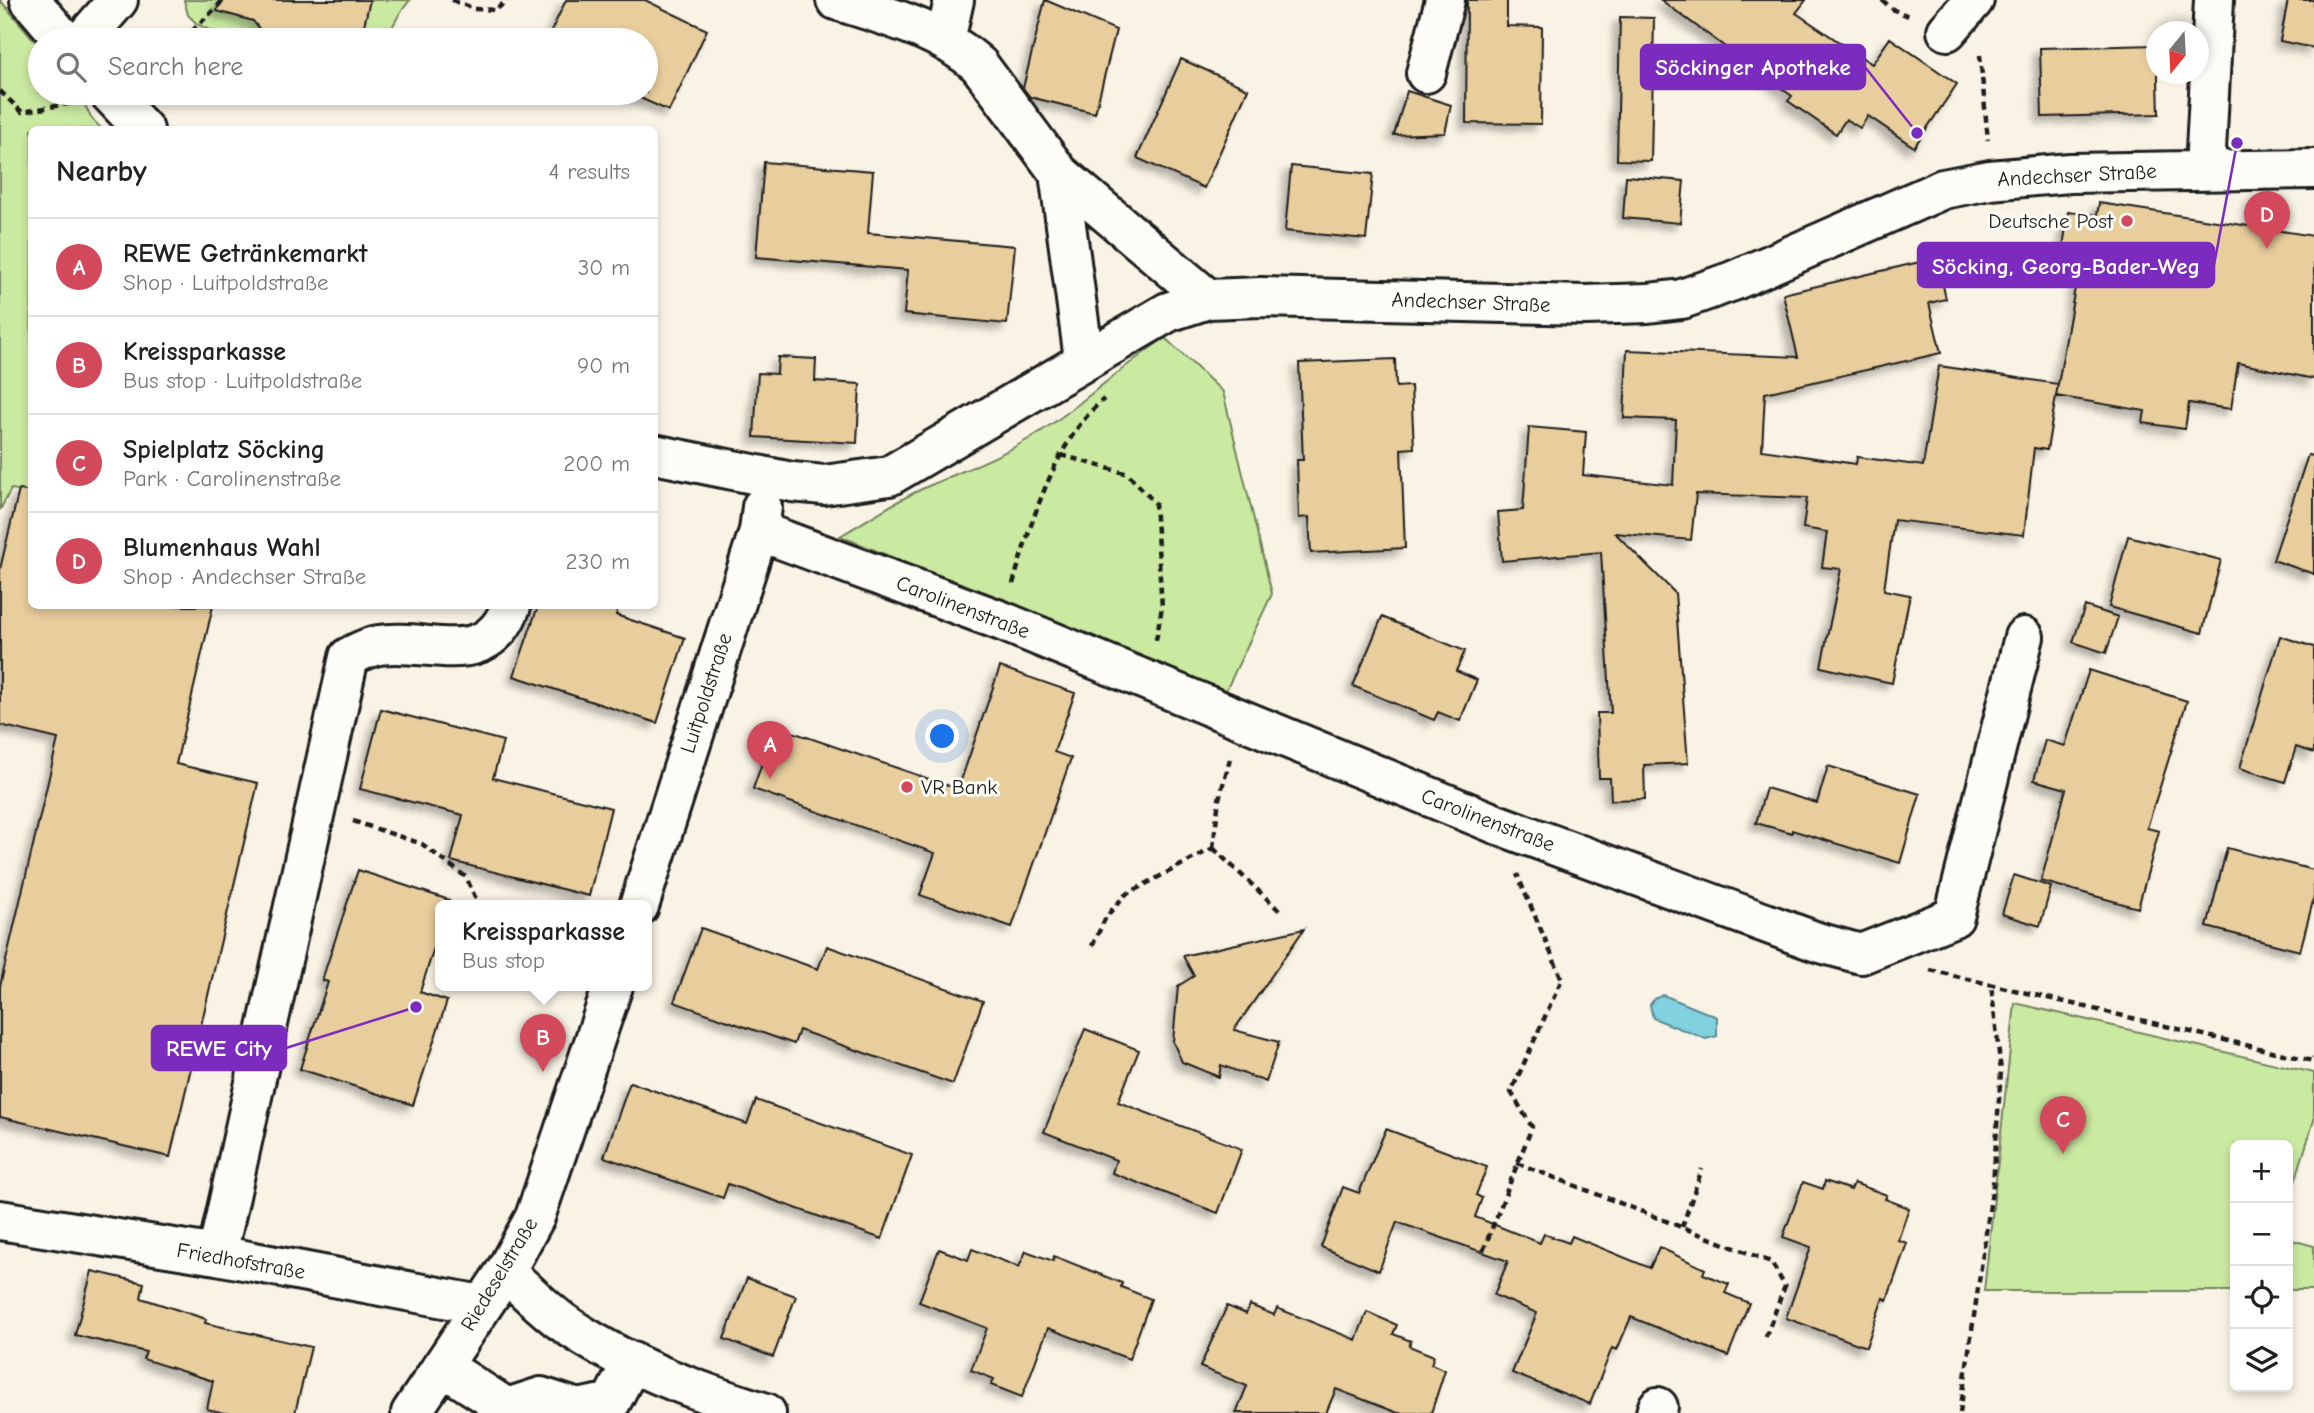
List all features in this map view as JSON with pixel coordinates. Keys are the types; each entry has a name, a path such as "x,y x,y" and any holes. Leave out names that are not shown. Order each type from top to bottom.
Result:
{"street":[{"path":"30,0 54,28"},
{"path":"94,28 118,0"},
{"path":"836,0 918,27 946,41 979,65 1059,173 1208,299"},
{"path":"946,41 954,0"},
{"path":"1426,73 1445,0"},
{"path":"2205,169 2214,0"},
{"path":"1947,31 1973,1"},
{"path":"120,105 140,126"},
{"name":"Andechser Straße","path":"658,455 765,478 824,485 889,476 979,426 1084,359 1168,312 1208,299 1261,297 1585,305 1682,299 1733,282 1943,189 1990,180 2070,173 2314,169"},
{"path":"1059,173 1084,359"},
{"name":"Luitpoldstraße","path":"641,900 759,531 765,478"},
{"name":"Carolinenstraße","path":"759,531 1002,621 1496,824 1743,916 1861,954 1954,917 2024,637"},
{"path":"217,1255 287,928 349,657 366,648 382,644 449,649 471,645 499,629 509,609"},
{"name":"Riedeselstraße","path":"411,1413 505,1272 535,1217 611,991"},
{"name":"Friedhofstraße","path":"0,1220 217,1255 481,1305"},
{"path":"505,1272 562,1321 632,1362 707,1395 766,1413"},
{"path":"442,1366 505,1410 541,1397 578,1409 611,1402 632,1362"}],"path":[{"path":"195,28 224,0"},
{"path":"452,0 475,9 496,10 507,0"},
{"path":"1973,1 1984,85 1990,180"},
{"path":"0,91 22,112 59,105"},
{"path":"1002,621 1031,521 1060,455 1107,397"},
{"path":"1060,455 1128,474 1154,503 1162,607 1148,681"},
{"path":"1213,848 1219,799 1241,721"},
{"path":"316,809 422,844 466,877 476,900"},
{"path":"1483,1251 1532,1127 1511,1092 1562,979 1496,824"},
{"path":"1213,848 1282,913"},
{"path":"1092,946 1106,918 1125,895 1213,848"},
{"path":"1926,969 2313,1061 2314,1058"},
{"path":"1960,1413 1993,1184 2001,1071 1992,984"},
{"path":"1517,1163 1771,1262 1785,1286 1764,1341"},
{"path":"1682,1227 1702,1169"}],"green space":[{"path":"0,0 28,33 28,105 85,105 99,126 28,126 28,492 11,489 0,510"},
{"path":"184,0 410,0 392,28 205,28 188,15"},
{"path":"1165,338 1223,392 1272,594 1222,699 978,592 840,536 913,493 989,460 1027,440"},
{"path":"2015,1003 2314,1073 2314,1120 2293,1188 2293,1140 2230,1140 2230,1291 1984,1291"},
{"path":"2293,1240 2314,1246 2314,1290 2293,1290"}],"water":[{"path":"1663,995 1717,1017 1717,1036 1706,1039 1653,1018 1650,1005 1654,999"}],"building":[{"path":"219,0 370,0 363,28 259,28 253,21 217,11"},
{"path":"566,0 645,0 707,30 669,111 656,105 658,105 658,28 553,28"},
{"path":"1045,0 1116,30 1095,113 1030,97 1023,88"},
{"path":"1467,0 1507,0 1507,26 1542,27 1541,124 1466,123"},
{"path":"1661,0 1806,0 1796,13 1872,64 1890,38 1957,84 1914,147 1868,116 1860,128 1846,119 1836,134 1788,101 1792,96"},
{"path":"2288,0 2314,0 2314,48 2280,41"},
{"path":"1620,17 1654,18 1651,161 1617,160"},
{"path":"2146,45 2146,84 2158,84 2159,114 2042,117 2040,48"},
{"path":"1181,59 1248,89 1204,188 1137,158"},
{"path":"1407,91 1451,105 1445,133 1394,135"},
{"path":"764,162 873,171 868,233 1015,246 1007,324 904,314 908,270 756,257"},
{"path":"1291,166 1373,174 1366,239 1285,231"},
{"path":"1626,176 1684,181 1680,223 1623,218"},
{"path":"2099,203 2314,236 2314,379 2238,363 2231,409 2189,403 2185,429 2143,423 2145,411 2056,396 2079,265 2061,262 2068,212 2097,215"},
{"path":"1937,258 1946,299 1929,303 1941,353 1765,393 1762,450 1856,464 1857,457 1923,466 1939,366 2058,384 2047,450 2034,448 2024,535 1894,520 1884,590 1910,595 1892,683 1821,667 1841,569 1822,567 1827,532 1803,528 1807,498 1696,494 1691,540 1615,533 1675,593 1688,763 1644,765 1645,799 1611,800 1610,778 1599,778 1597,713 1611,713 1601,552 1502,561 1498,512 1523,510 1529,427 1586,432 1583,475 1673,485 1676,420 1624,418 1627,350 1798,357 1783,294"},
{"path":"778,357 816,359 815,381 860,384 857,443 754,437 758,373 777,374"},
{"path":"1395,359 1396,387 1411,386 1414,448 1401,449 1405,548 1311,553 1309,517 1299,518 1297,460 1303,460 1299,363"},
{"path":"2308,455 2314,456 2314,574 2273,560"},
{"path":"19,490 28,491 28,609 212,609 176,764 258,783 170,1157 0,1117 0,986 58,739 0,725 0,569"},
{"path":"2128,536 2221,560 2202,633 2109,607"},
{"path":"2085,606 2118,617 2106,653 2073,642"},
{"path":"537,609 618,609 616,615 685,638 657,723 514,676"},
{"path":"1382,617 1465,651 1456,671 1477,680 1460,721 1438,712 1434,720 1353,686"},
{"path":"2280,636 2314,647 2314,753 2296,747 2285,782 2240,768"},
{"path":"1000,667 1075,693 1054,752 1071,758 1012,927 920,895 935,853 753,789 775,726 958,789"},
{"path":"2089,670 2187,701 2147,828 2159,831 2138,908 2041,881 2066,789 2034,780 2045,740 2065,746"},
{"path":"381,709 503,741 493,778 611,808 589,896 451,861 463,815 360,789"},
{"path":"1828,766 1920,794 1900,863 1792,830 1792,833 1756,823 1766,788 1817,803"},
{"path":"2227,848 2314,870 2314,897 2300,951 2207,927"},
{"path":"358,870 449,900 435,900 435,945 420,992 447,1001 413,1105 300,1069 328,982 322,980"},
{"path":"2014,875 2051,887 2040,926 2002,914"},
{"path":"701,928 818,969 827,946 983,1001 953,1084 799,1030 794,1044 674,1002"},
{"path":"1304,929 1234,1030 1279,1042 1266,1082 1221,1065 1219,1077 1182,1062 1173,1042 1178,986 1194,976 1183,956"},
{"path":"1085,1029 1139,1050 1118,1102 1242,1149 1218,1213 1112,1173 1116,1160 1044,1132"},
{"path":"630,1082 747,1124 756,1100 912,1155 882,1239 728,1184 723,1198 604,1157"},
{"path":"1386,1129 1487,1167 1476,1195 1482,1198 1475,1217 1540,1243 1544,1234 1569,1243 1572,1236 1650,1268 1659,1247 1705,1269 1703,1274 1729,1284 1725,1293 1749,1303 1728,1356 1631,1317 1617,1350 1612,1348 1590,1404 1512,1373 1537,1313 1494,1295 1508,1261 1397,1222 1379,1271 1321,1247 1343,1187 1359,1193"},
{"path":"1825,1181 1851,1190 1854,1183 1887,1195 1885,1199 1909,1208 1898,1240 1907,1243 1887,1300 1883,1298 1866,1347 1786,1318 1811,1247 1783,1237 1803,1182 1823,1189"},
{"path":"939,1249 968,1260 972,1249 1019,1267 1026,1251 1053,1261 1054,1256 1122,1283 1121,1287 1151,1299 1129,1359 1048,1328 1022,1397 991,1385 994,1379 971,1370 987,1328 919,1302"},
{"path":"92,1271 144,1283 141,1298 206,1319 205,1323 311,1347 295,1413 224,1413 207,1409 213,1381 143,1359 146,1352 75,1335"},
{"path":"747,1278 796,1296 773,1357 724,1339"},
{"path":"1250,1305 1274,1315 1277,1308 1356,1340 1367,1312 1397,1325 1393,1334 1411,1341 1409,1346 1434,1356 1431,1364 1445,1370 1431,1413 1398,1413 1336,1389 1326,1413 1236,1413 1247,1386 1200,1367 1227,1306 1246,1314"}],"place":[{"name":"Söckinger Apotheke","path":"1917,133"},
{"name":"Söcking, Georg-Bader-Weg","path":"2237,143"},
{"name":"Deutsche Post","path":"2127,221"},
{"name":"Blumenhaus Wahl","path":"2267,249"},
{"name":"REWE Getränkemarkt","path":"770,779"},
{"name":"VR Bank","path":"907,787"},
{"name":"REWE City","path":"416,1007"},
{"name":"Kreissparkasse","path":"543,1072"},
{"name":"Spielplatz Söcking","path":"2063,1154"}]}
